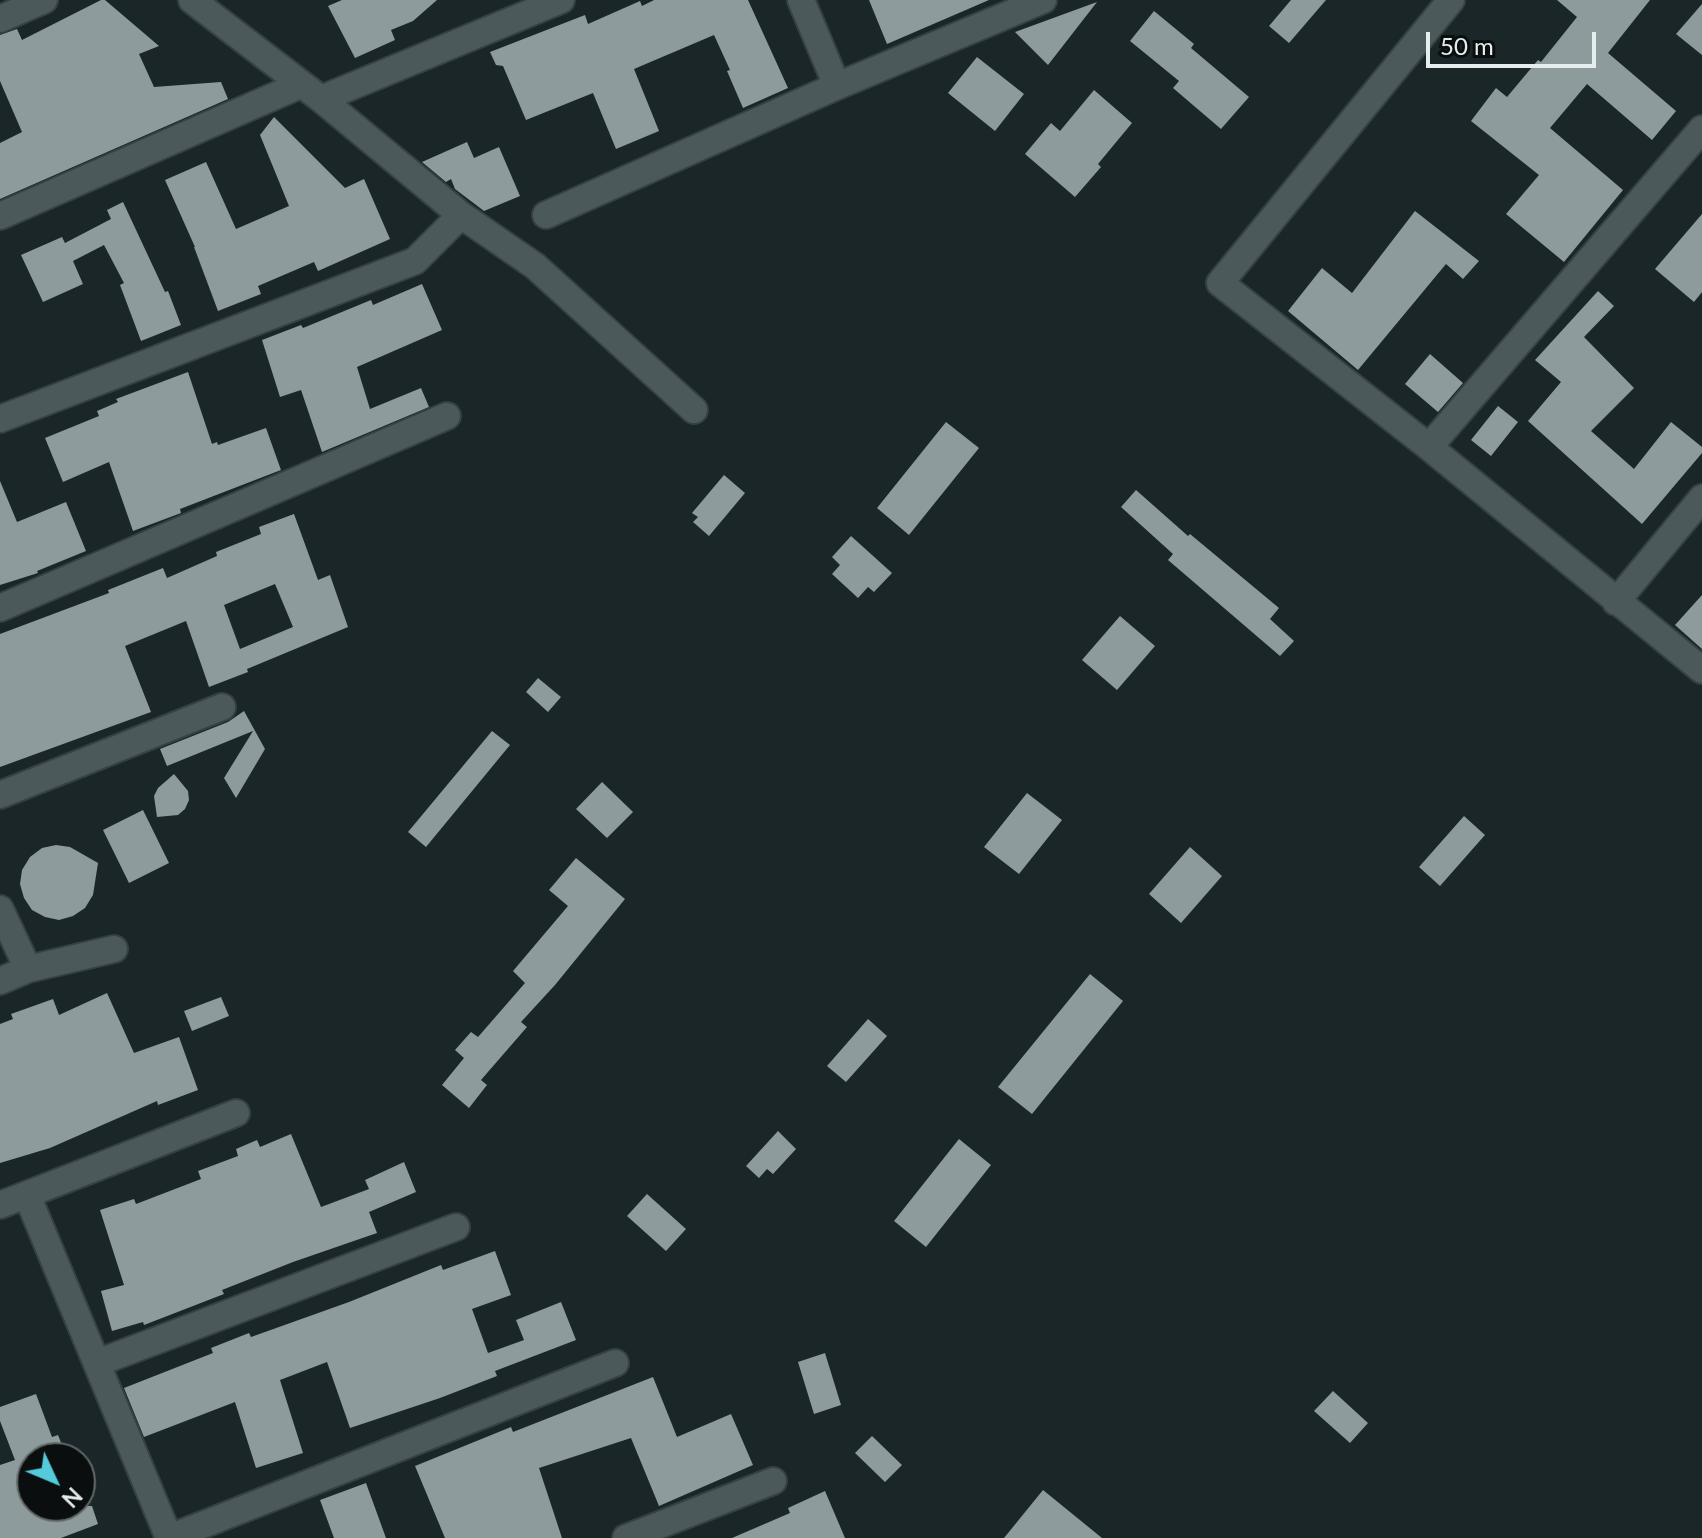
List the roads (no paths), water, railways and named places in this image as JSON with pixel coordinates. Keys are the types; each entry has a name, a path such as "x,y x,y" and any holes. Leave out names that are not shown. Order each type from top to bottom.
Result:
{"street":[{"path":"0,19 44,0"},
{"path":"192,0 461,215 535,266 694,410"},
{"path":"0,216 310,92 561,0"},
{"path":"801,0 837,86"},
{"path":"546,215 837,86 1043,0"},
{"path":"1451,0 1220,283 1429,447 1702,670"},
{"path":"1429,447 1702,129"},
{"path":"0,419 415,261 461,215"},
{"path":"0,608 447,416"},
{"path":"1616,602 1702,498"},
{"path":"0,795 222,707"},
{"path":"0,909 28,969"},
{"path":"0,981 28,969 114,949"},
{"path":"0,1205 236,1113"},
{"path":"27,1195 169,1538 615,1363"},
{"path":"97,1363 456,1227"},
{"path":"626,1538 773,1481"}]}
